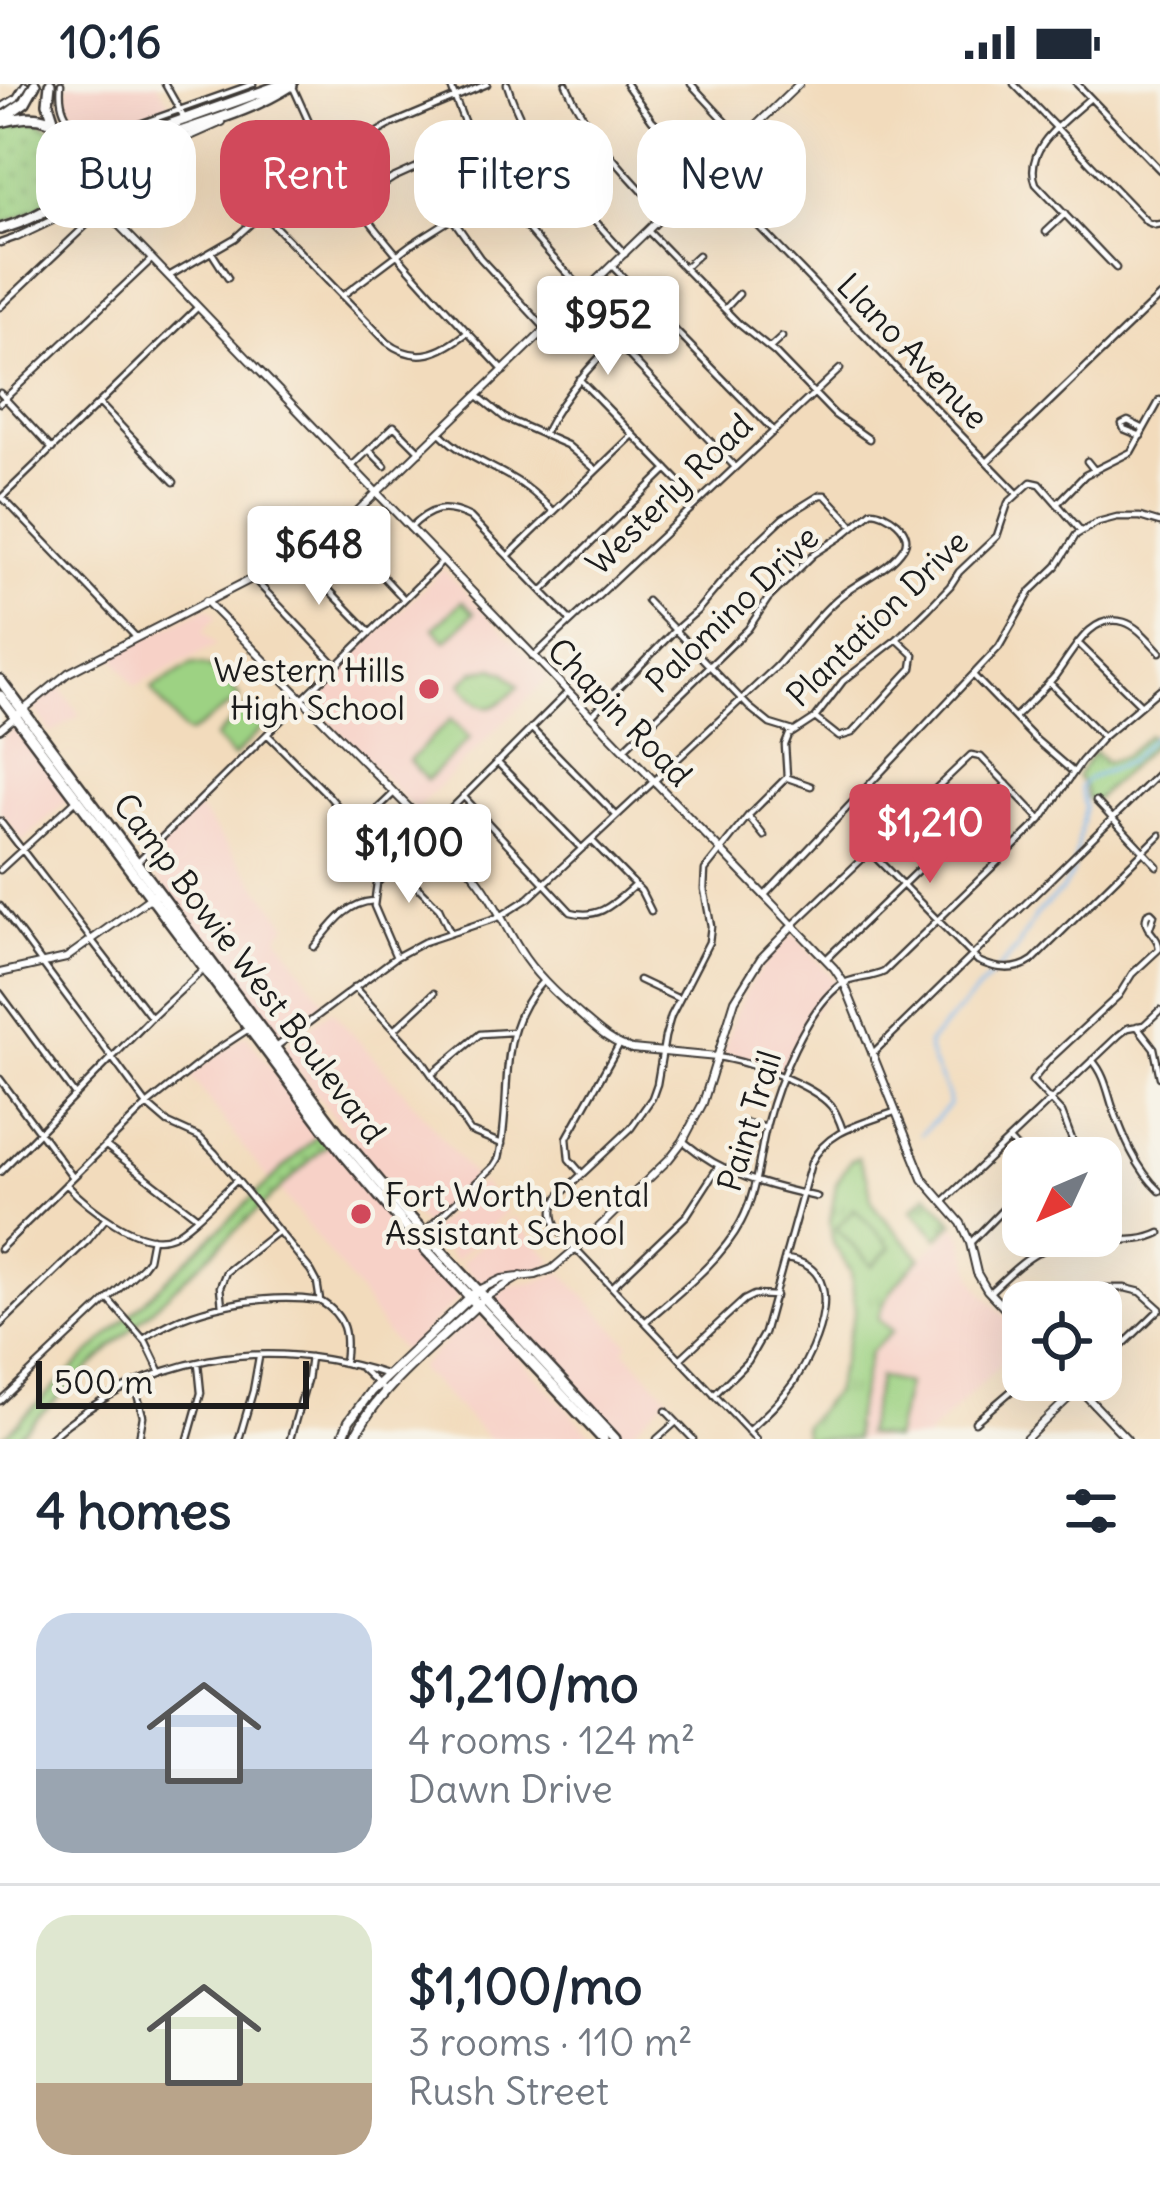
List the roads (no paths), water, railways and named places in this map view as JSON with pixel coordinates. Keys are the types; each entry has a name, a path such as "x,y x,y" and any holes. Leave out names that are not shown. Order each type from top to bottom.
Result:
{"main road":[{"path":"0,121 25,102 35,84"},
{"path":"50,84 48,104 55,120"},
{"path":"194,120 292,84"},
{"path":"196,120 275,96 292,84"},
{"path":"0,121 41,120"},
{"path":"0,229 16,231 36,217"},
{"name":"Camp Bowie West Boulevard","path":"0,680 316,1121 605,1437"},
{"name":"Camp Bowie West Boulevard","path":"0,696 19,712"},
{"name":"Camp Bowie West Boulevard","path":"270,1051 420,1235"},
{"path":"316,1121 333,1136 340,1135"},
{"path":"354,1439 388,1375 453,1311 477,1298"},
{"path":"342,1439 349,1421 407,1372 477,1298"},
{"path":"443,1337 442,1329 453,1311"},
{"path":"407,1372 421,1353 418,1346"}],"street":[{"path":"0,108 26,84"},
{"path":"61,84 60,97 70,120"},
{"path":"176,84 166,86 185,120"},
{"path":"192,120 253,84"},
{"path":"292,84 309,120"},
{"path":"450,84 463,120"},
{"path":"390,125 487,84"},
{"path":"507,84 546,163 625,254"},
{"path":"566,84 603,146 637,184"},
{"name":"Llano Avenue","path":"626,84 652,120"},
{"path":"691,84 724,120"},
{"path":"762,120 799,84"},
{"path":"1014,84 1147,222 1160,224"},
{"path":"1077,84 1160,170"},
{"path":"1090,98 1057,128 1034,159 1032,173 1036,184 1116,268"},
{"path":"1046,232 1065,214"},
{"path":"0,243 16,231 40,228"},
{"path":"0,307 84,228"},
{"name":"Chapin Road","path":"120,228 826,959 844,982 923,1179 962,1223 977,1273 1002,1306"},
{"path":"169,276 212,254 247,228"},
{"path":"276,228 403,354 425,354 468,332"},
{"path":"377,228 504,371"},
{"path":"342,296 437,228"},
{"path":"459,228 546,330"},
{"path":"528,228 585,292"},
{"path":"0,729 68,673 338,530 651,228"},
{"name":"Llano Avenue","path":"760,228 1018,494"},
{"path":"648,231 835,415 869,439"},
{"path":"212,254 228,278"},
{"path":"684,268 698,255"},
{"path":"52,448 2,398 152,259"},
{"path":"612,266 772,430"},
{"path":"725,309 739,294"},
{"path":"987,462 1160,296"},
{"path":"543,435 578,379 651,305"},
{"path":"136,636 1,498 198,307"},
{"path":"770,348 782,337"},
{"path":"615,341 734,466"},
{"name":"Westerly Road","path":"533,657 840,369"},
{"path":"578,379 698,501"},
{"path":"478,396 505,418 567,445 596,470"},
{"path":"1081,531 1057,503 1079,480 1127,456 1160,400"},
{"path":"99,403 174,482"},
{"path":"351,467 394,426 420,452"},
{"path":"440,433 455,448 522,484 554,512"},
{"path":"508,556 633,435"},
{"path":"369,450 386,466"},
{"path":"1087,461 1095,471"},
{"path":"542,591 667,470"},
{"name":"Plantation Drive","path":"787,777 785,745 793,731 815,718 842,681 897,639 997,536 1004,509 1027,484 1040,484 1057,503"},
{"path":"591,716 783,518 825,495 855,526"},
{"path":"410,528 431,510 451,509 470,517 571,621"},
{"name":"Palomino Drive","path":"623,750 748,628 768,598 814,554 879,510 903,531 905,546 840,596 741,700"},
{"path":"764,896 999,647 1031,591 1057,566 1081,531 1128,516 1160,523"},
{"path":"338,530 404,599"},
{"path":"296,556 370,632"},
{"path":"132,865 442,562"},
{"path":"252,577 336,665"},
{"path":"206,601 481,883 543,981 608,1038 632,1049 744,1062 823,1098 844,1131"},
{"path":"647,601 741,700 765,721 793,731"},
{"path":"1016,717 1095,626 1120,621 1136,628 1160,652"},
{"path":"815,718 839,737 852,733 912,668 912,651 897,639"},
{"path":"1078,643 1140,704"},
{"path":"973,675 1049,753 1074,772"},
{"path":"1049,682 1103,736"},
{"path":"844,982 884,972 1041,820 1103,736 1160,689"},
{"path":"396,957 378,919 377,883 567,692"},
{"path":"270,1051 396,957 502,915 544,885 741,700"},
{"path":"531,728 617,816"},
{"path":"267,734 357,829"},
{"path":"477,1298 521,1276 552,1269 669,1159 703,1103 735,1000 761,958 971,755 981,757 1041,820"},
{"path":"497,762 582,850"},
{"path":"872,1054 1160,772"},
{"path":"756,1439 557,1229 552,1215 556,1200 641,1115 655,1090 666,1030 709,942 703,875 707,865 787,777 811,786"},
{"path":"826,959 1007,783"},
{"path":"339,846 394,793"},
{"path":"0,870 81,796"},
{"path":"463,796 567,910 601,913 635,885"},
{"path":"1096,801 1157,866"},
{"path":"748,817 764,836"},
{"path":"0,821 151,1018"},
{"path":"869,851 982,963 1017,969 1033,960 1160,836"},
{"path":"591,840 645,896 651,911"},
{"path":"394,863 440,908 450,933"},
{"path":"0,973 66,958 154,895"},
{"path":"314,947 354,904 374,902"},
{"path":"0,906 147,1105 207,1144 279,1230 314,1275 320,1301"},
{"path":"1071,1137 1062,1113 1032,1081 1159,949 1149,930"},
{"path":"1,1169 207,966"},
{"path":"639,980 680,999"},
{"path":"420,1235 494,1166 502,1144 512,1032 521,1007 543,981"},
{"name":"Paint Trail","path":"645,1322 732,1237 741,1222 783,1078 810,1021 844,982"},
{"path":"354,987 432,1075 470,1131 502,1144"},
{"path":"0,993 76,1095"},
{"path":"394,1030 434,993"},
{"path":"1010,1137 1124,1030 1144,1024 1160,1010"},
{"path":"0,1249 147,1105 252,1026"},
{"path":"1137,1026 1154,1048 1160,1077"},
{"path":"432,1075 480,1034 512,1032"},
{"path":"582,1174 569,1159 567,1138 619,1045"},
{"path":"1092,1060 1102,1071 1117,1120 1140,1168 1160,1190"},
{"path":"0,1079 73,1177"},
{"path":"714,1395 759,1344 818,1149 828,1138 895,1112"},
{"path":"748,1123 766,1128"},
{"path":"683,1141 718,1167 756,1183 817,1197"},
{"path":"943,1202 1002,1145"},
{"path":"106,1146 196,1216"},
{"path":"612,1287 686,1215 718,1167"},
{"path":"66,1184 134,1234 152,1238 172,1235 237,1180"},
{"path":"970,1243 1002,1210"},
{"path":"0,1325 107,1216"},
{"path":"222,1306 220,1287 226,1272 279,1230"},
{"path":"1122,1240 1160,1233"},
{"path":"0,1401 145,1263 152,1238"},
{"path":"989,1292 1029,1257"},
{"path":"748,1431 794,1381 823,1312 818,1274 799,1261 785,1259"},
{"path":"1122,1288 1141,1292 1160,1309 1122,1343"},
{"path":"680,1359 744,1300 754,1295 776,1297"},
{"path":"108,1299 144,1339 161,1373"},
{"path":"144,1339 184,1316 222,1306 320,1301 344,1326 343,1364"},
{"path":"49,1439 96,1402 134,1383 197,1362 259,1354 310,1357 388,1375"},
{"path":"239,1439 259,1354"},
{"path":"290,1439 310,1357"},
{"path":"188,1439 200,1393 197,1362"},
{"path":"362,1368 383,1388"},
{"path":"134,1383 143,1416 139,1439"},
{"path":"976,1422 1002,1399"},
{"path":"1026,1439 1065,1401"},
{"path":"1090,1401 1127,1439"},
{"path":"666,1411 693,1439"},
{"path":"657,1439 676,1421"}],"waterway":[{"path":"921,1134 949,1105 928,1043 1016,950 1036,915 1072,874 1085,807 1080,787 1128,762 1160,731"}],"place":[{"name":"Western Hills High School","path":"429,689"},
{"name":"Fort Worth Dental Assistant School","path":"361,1214"}]}
